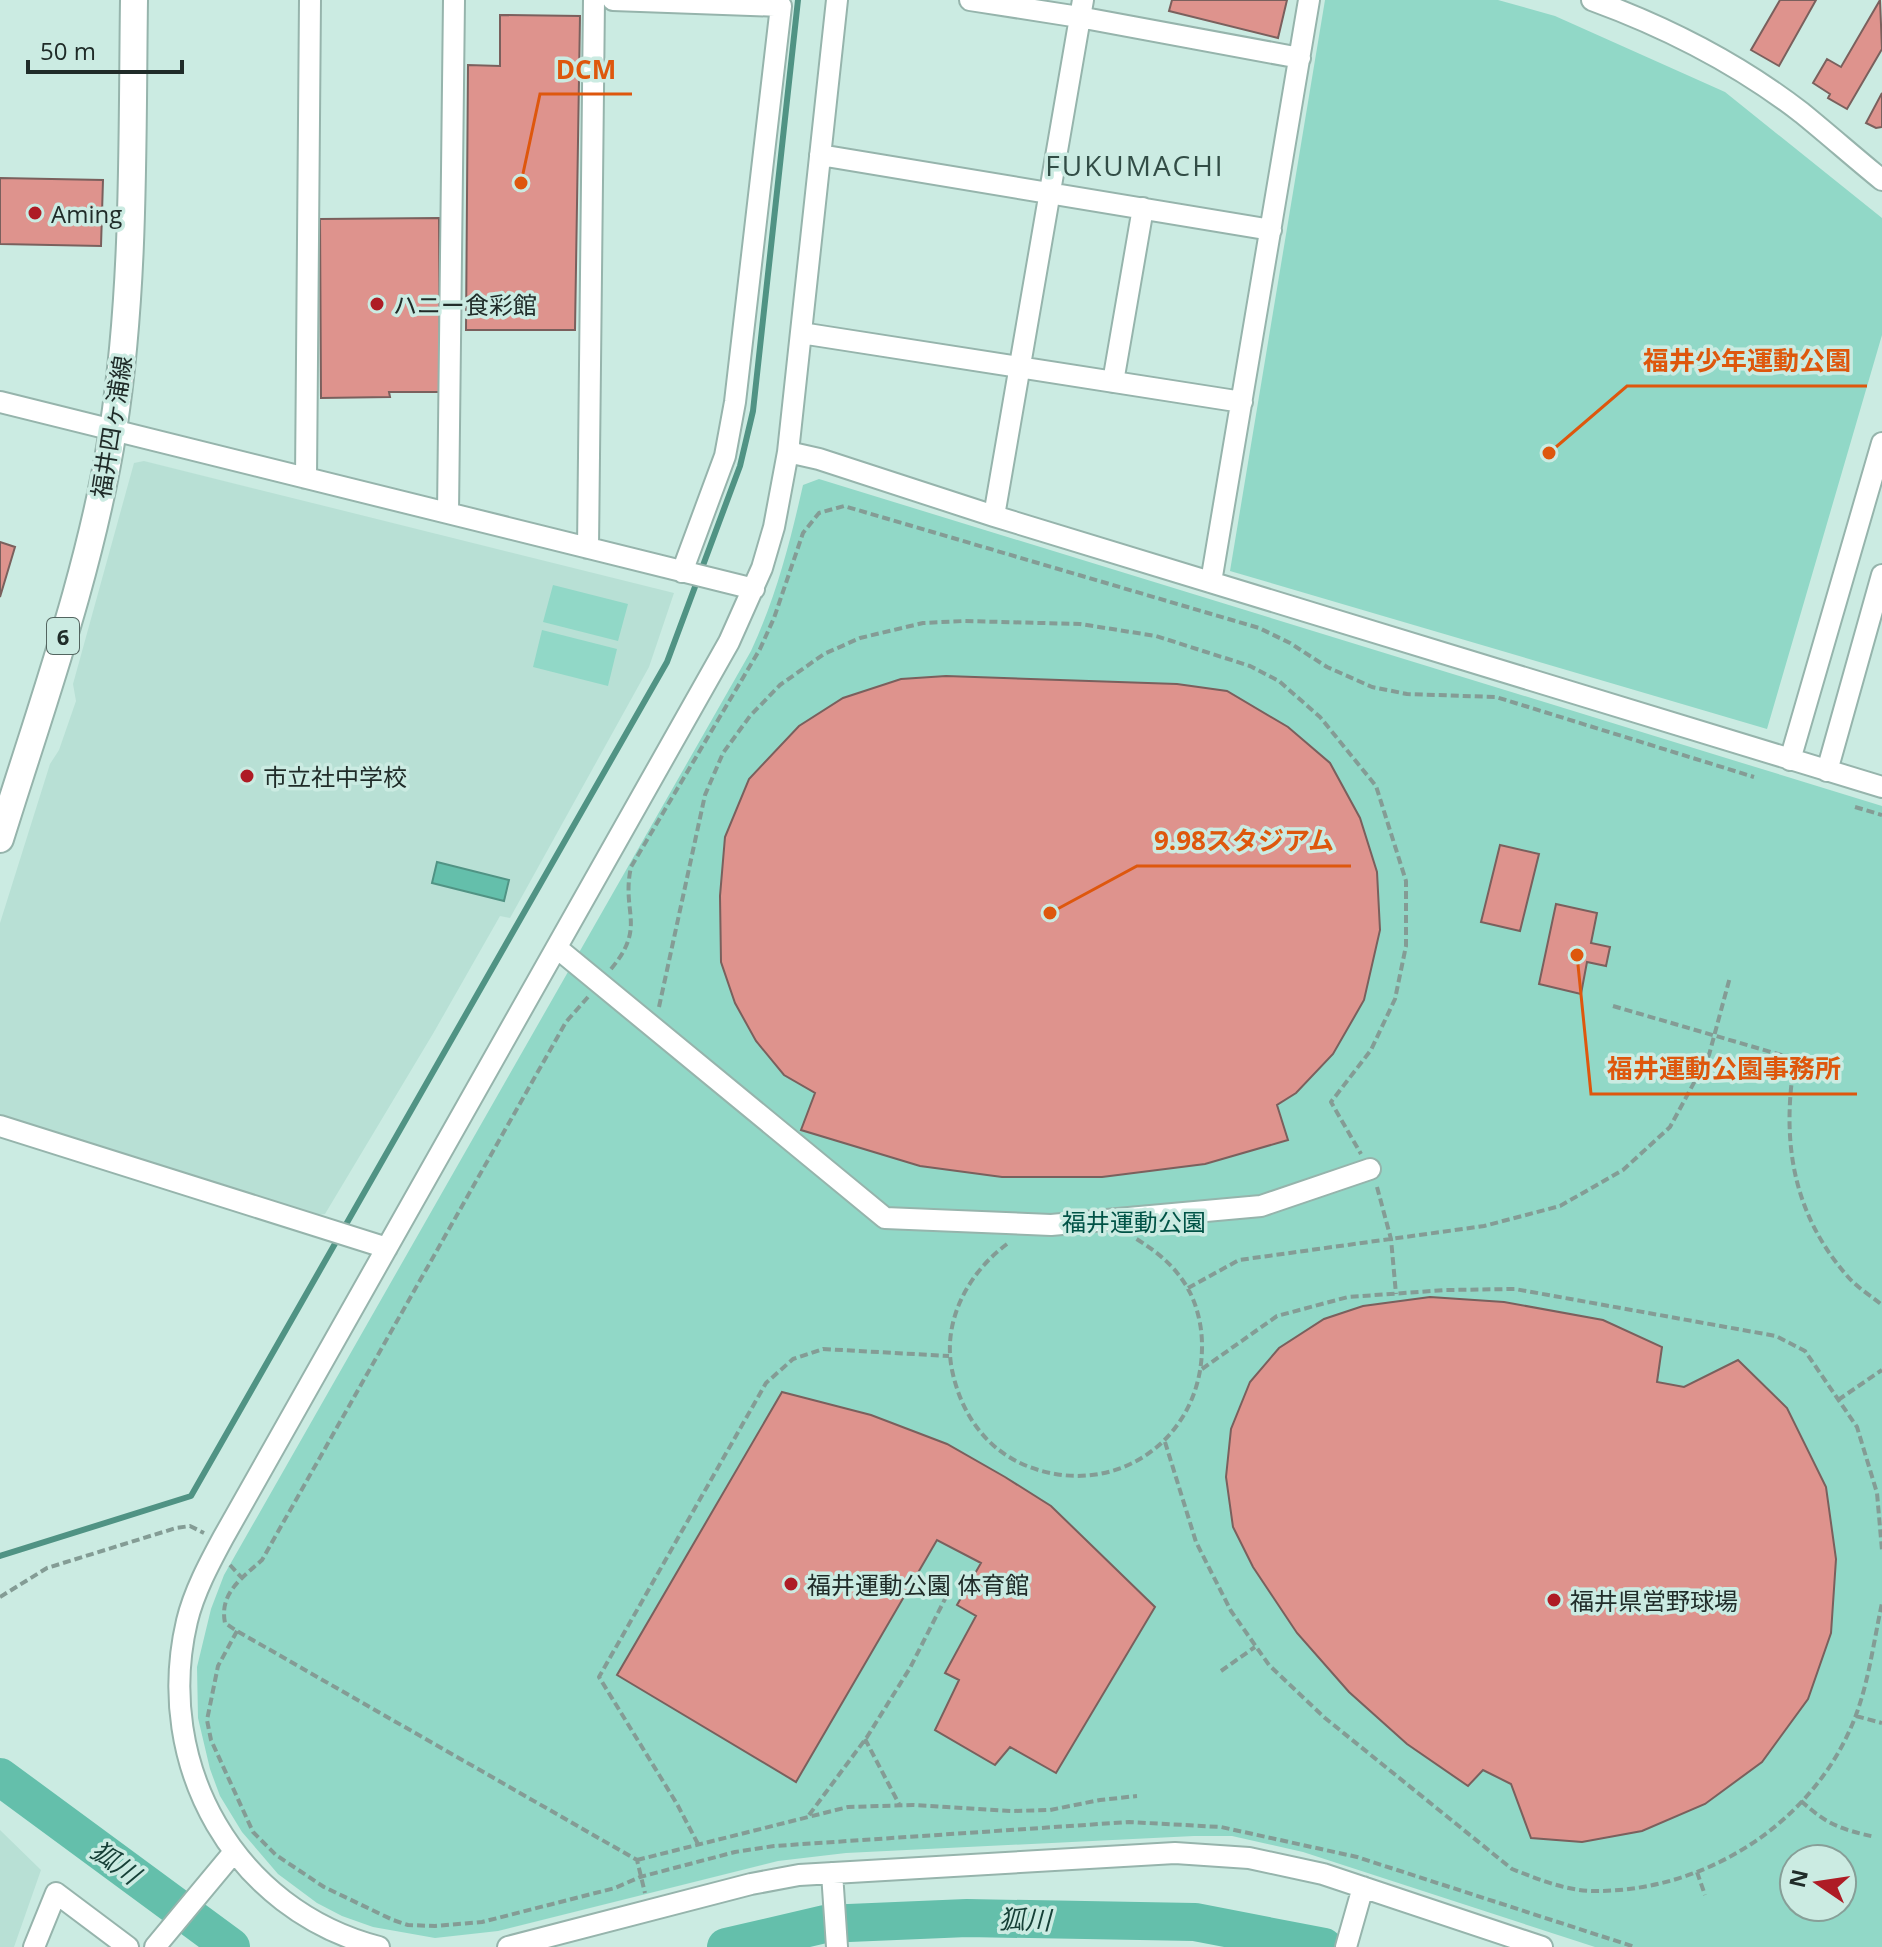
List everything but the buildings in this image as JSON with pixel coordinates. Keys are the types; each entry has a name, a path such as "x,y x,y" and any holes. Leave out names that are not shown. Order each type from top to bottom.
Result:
{"main road":[{"name":"福井四ヶ浦線","path":"0,839 86,558 113,430 127,307 134,0"}],"street":[{"path":"306,478 310,0"},
{"path":"448,513 454,0"},
{"path":"588,548 594,0"},
{"path":"613,0 781,6 735,402 725,456 684,572"},
{"path":"379,1947 335,1933 298,1911 262,1883 225,1842 193,1775 183,1735 180,1664 187,1620 202,1579 223,1538 729,642 754,589 774,527 788,452 837,0"},
{"path":"970,0 1081,9 1300,58"},
{"path":"1211,582 1309,0"},
{"path":"1592,0 1633,15 1734,67 1802,113 1882,180"},
{"path":"994,516 1081,9"},
{"path":"820,155 1271,230"},
{"path":"1113,382 1143,208"},
{"path":"801,333 1242,402"},
{"path":"0,402 754,589"},
{"path":"1790,760 1882,443"},
{"path":"788,452 1882,787"},
{"path":"1827,771 1882,575"},
{"path":"557,948 885,1218 1051,1225 1261,1206 1370,1169"},
{"path":"0,1126 387,1248"},
{"path":"155,1947 234,1852"},
{"path":"508,1947 751,1884 799,1875 832,1881 1175,1853 1249,1858 1288,1865 1360,1896 1542,1947"},
{"path":"832,1881 837,1947"},
{"path":"34,1947 56,1893 128,1947"},
{"path":"1346,1947 1360,1896"}],"path":[{"path":"1137,1796 1050,1810 899,1805 848,1807 637,1860 225,1623 222,1611 231,1587 262,1560 566,1022 623,955 631,937 627,887 631,867 760,649 803,533 819,513 831,508 844,506 862,510 1259,628 1290,643 1327,667 1372,687 1407,694 1496,697 1754,777"},
{"path":"655,1029 705,795 723,753 750,716 780,685 824,654 860,638 923,623 1080,624 1156,636 1250,666 1279,681 1320,717 1376,786 1406,881 1406,946 1395,999 1371,1050 1331,1102 1370,1169 1382,1197 1391,1239 1396,1294"},
{"path":"1855,807 1882,815"},
{"path":"1188,1288 1239,1260 1484,1226 1560,1206 1623,1170 1670,1127 1709,1055 1730,977"},
{"path":"1613,1006 1795,1059 1789,1095 1789,1145 1799,1194 1815,1231 1850,1278 1882,1305"},
{"path":"1018,1237 988,1258 966,1287 953,1320 949,1356 958,1397 979,1432 1011,1459 1049,1475 1091,1477 1131,1466 1165,1442 1190,1409 1202,1369 1202,1327 1188,1288 1162,1255 1127,1233"},
{"path":"1202,1369 1277,1316 1348,1297 1396,1294 1515,1289 1776,1336 1805,1351 1857,1427 1877,1493 1882,1550"},
{"path":"698,1844 599,1677 766,1383 793,1359 823,1349 949,1356"},
{"path":"1838,1400 1882,1370"},
{"path":"1165,1442 1196,1542 1231,1611 1269,1665 1325,1718 1512,1869 1549,1883 1592,1891 1660,1885 1714,1866 1758,1841 1821,1778 1856,1716 1882,1603"},
{"path":"0,1597 47,1568 176,1528 190,1526 201,1530"},
{"path":"808,1817 865,1739 910,1668 946,1597"},
{"path":"237,1631 218,1666 207,1720 211,1740 253,1832 276,1855 324,1887 408,1925 482,1922 615,1888 640,1877 735,1852 774,1846 1094,1824 1177,1823 1275,1837 1357,1857 1635,1947"},
{"path":"1221,1671 1256,1646"},
{"path":"1856,1716 1882,1723"},
{"path":"865,1739 899,1805"},
{"path":"1801,1801 1824,1821 1844,1830 1875,1837"},
{"path":"637,1860 650,1910"},
{"path":"1697,1872 1705,1895"}],"shaded area":[{"path":"144,461 674,593 649,667 510,918 500,916 325,1214 317,1215 0,1118 0,923 50,764 59,750 76,701 73,684 134,463"},
{"path":"437,862 509,880 504,901 432,883"},
{"path":"0,1830 41,1870 14,1947 0,1947"}],"green space":[{"path":"1325,0 1498,0 1555,16 1725,92 1882,218 1882,335 1767,729 1230,571"},
{"name":"福井運動公園","path":"819,479 1882,806 1882,1947 1595,1947 1303,1852 1232,1836 846,1853 778,1861 498,1931 435,1938 373,1927 317,1903 278,1874 242,1832 220,1796 198,1718 197,1667 211,1609 224,1575 751,651 782,570 803,485"},
{"path":"553,585 628,604 618,641 543,622"},
{"path":"542,630 617,649 608,686 533,667"}],"waterway":[{"path":"0,1556 191,1496 667,662 740,466 753,411 798,0"},
{"name":"狐川","path":"0,1777 231,1947"},
{"name":"狐川","path":"726,1947 825,1924 967,1918 1195,1922 1324,1947"}],"place":[{"name":"DCM","path":"521,183"},
{"name":"Aming","path":"35,213"},
{"name":"ハニー食彩館","path":"377,304"},
{"name":"福井少年運動公園","path":"1549,453"},
{"name":"市立社中学校","path":"247,776"},
{"name":"9.98スタジアム","path":"1050,913"},
{"name":"福井運動公園事務所","path":"1577,955"},
{"name":"福井運動公園 体育館","path":"791,1584"},
{"name":"福井県営野球場","path":"1554,1600"}],"district":[{"name":"FUKUMACHI","path":"1135,165"}]}
